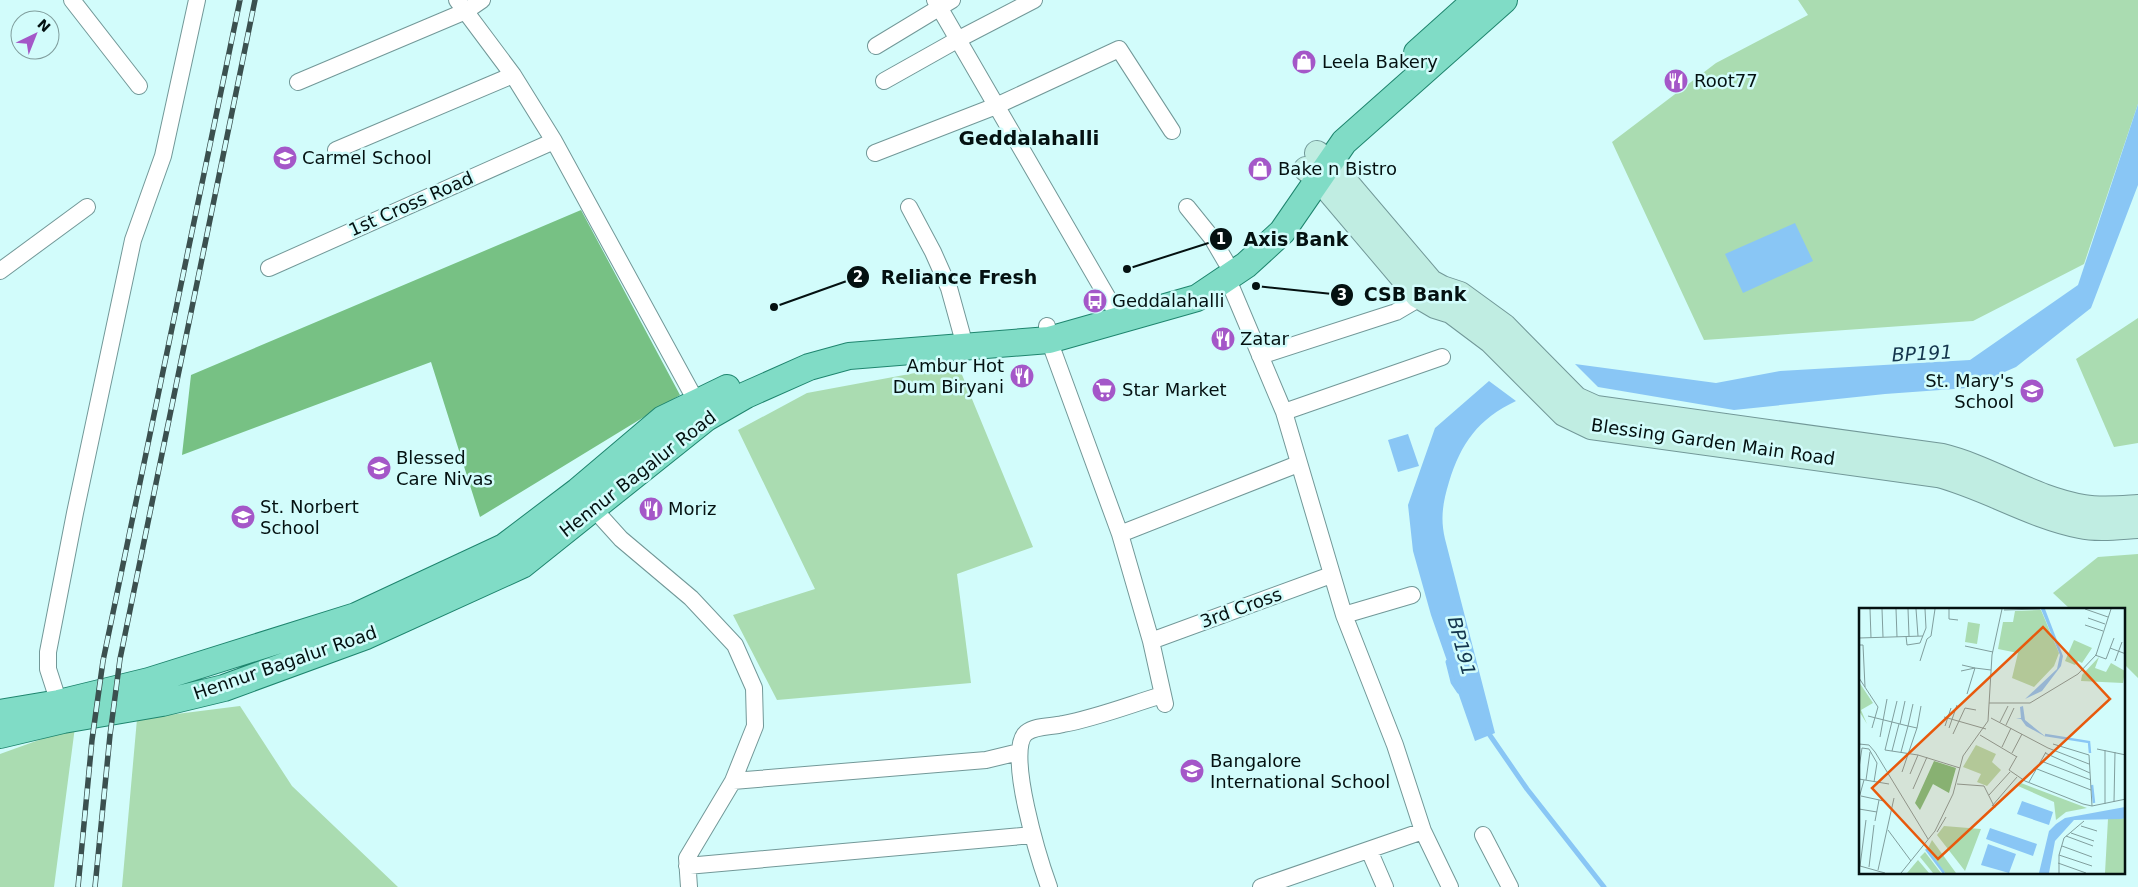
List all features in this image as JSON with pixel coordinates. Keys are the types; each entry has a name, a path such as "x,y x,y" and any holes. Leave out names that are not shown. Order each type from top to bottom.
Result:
{"main road":[{"name":"Hennur Bagalur Road","path":"1318,166 1332,130 1476,0"},
{"name":"Hennur Bagalur Road","path":"0,713 59,703 149,681 356,616 504,547 578,491 664,419 701,410 746,395 809,367 849,356 1048,333 1117,314 1190,283 1227,270 1240,253 1264,230 1318,166 1504,0"},
{"name":"Blessing Garden Main Road","path":"1318,166 1432,282 1442,288 1460,294 1504,326 1535,371 1555,391 1564,414 1591,427 1938,474 2040,515 2082,527 2138,526"},
{"name":"Hennur Bagalur Road","path":"0,735 63,720 162,703 224,688 366,636 522,565 592,507 701,410 803,353 844,341 1048,333"},
{"name":"Blessing Garden Main Road","path":"1555,391 1596,408 1932,454 1966,463 2046,497 2084,507 2138,507"}],"street":[{"path":"72,0 139,86"},
{"path":"59,703 48,669 48,652 75,513 133,240 163,156 197,0"},
{"path":"298,82 339,65 461,5 482,0"},
{"path":"884,81 1034,0"},
{"path":"876,46 942,2 957,40 1117,314"},
{"path":"461,5 513,75 554,141 701,410"},
{"path":"875,153 996,106 1119,49 1172,131"},
{"path":"336,150 513,75"},
{"name":"1st Cross Road","path":"269,268 554,141"},
{"path":"0,271 87,207"},
{"path":"908,207 933,252 949,288 962,335"},
{"path":"1187,208 1212,238 1227,270 1284,412 1331,576 1344,614 1395,745 1423,832 1450,887"},
{"path":"1260,356 1396,312 1413,302"},
{"path":"1048,333 1120,534 1151,641 1163,699 1029,731 1023,737 1019,752 1024,795 1039,860 1049,887"},
{"path":"1284,412 1442,358"},
{"path":"1120,534 1298,464"},
{"path":"592,507 621,539 691,598 735,645 754,688 755,726 733,781 687,858 689,887"},
{"name":"3rd Cross","path":"1151,641 1331,576"},
{"path":"1344,614 1412,595"},
{"path":"733,781 986,760 1019,752"},
{"path":"1261,887 1295,882 1369,850 1423,832"},
{"path":"687,866 1033,835"},
{"path":"1483,835 1510,887"},
{"path":"1369,850 1385,887"}],"green space":[{"path":"1798,0 2138,0 2138,104 2084,264 1973,321 1704,340 1612,142 1716,63 1808,15"},
{"path":"581,210 680,395 480,517 431,362 182,455 191,375"},
{"path":"2138,318 2138,443 2114,447 2076,359"},
{"path":"958,365 1033,547 957,574 971,683 777,700 733,615 815,589 738,430 807,393"},
{"path":"2138,554 2138,678 2126,666 2126,608 2069,608 2053,593 2098,557"},
{"path":"240,706 292,786 398,887 122,887 137,719"},
{"path":"75,727 54,887 0,887 0,754"}],"water":[{"path":"2138,104 2138,185 2091,308 2016,367 1968,388 1885,394 1734,410 1598,387 1575,364 1716,383 1780,371 1970,360 2078,285"},
{"path":"1795,223 1813,261 1743,293 1725,254"},
{"path":"1489,381 1516,401 1481,424 1465,444 1449,482 1442,517 1443,531 1495,733 1475,741 1431,615 1413,551 1408,505 1435,428"},
{"path":"1408,434 1419,466 1398,472 1388,440"}],"waterway":[{"name":"BP191","path":"1448,662 1453,682 1459,691"},
{"name":"BP191","path":"1487,731 1527,789 1604,887"}],"railway":[{"path":"78,887 92,740 103,661 240,0"},
{"path":"95,887 110,735 120,659 255,0"}],"place":[{"name":"Leela Bakery","path":"1304,62"},
{"name":"Root77","path":"1676,81"},
{"name":"Carmel School","path":"285,158"},
{"name":"Bake n Bistro","path":"1260,169"},
{"name":"Axis Bank","path":"1127,269"},
{"name":"CSB Bank","path":"1256,286"},
{"name":"Geddalahalli","path":"1095,301"},
{"name":"Reliance Fresh","path":"774,307"},
{"name":"Zatar","path":"1223,339"},
{"name":"Ambur Hot Dum Biryani","path":"1022,376"},
{"name":"Star Market","path":"1104,390"},
{"name":"St. Mary's School","path":"2032,391"},
{"name":"Blessed Care Nivas","path":"379,468"},
{"name":"Moriz","path":"651,509"},
{"name":"St. Norbert School","path":"243,517"},
{"name":"Bangalore International School","path":"1192,771"}],"district":[{"name":"Geddalahalli","path":"1029,138"}]}
